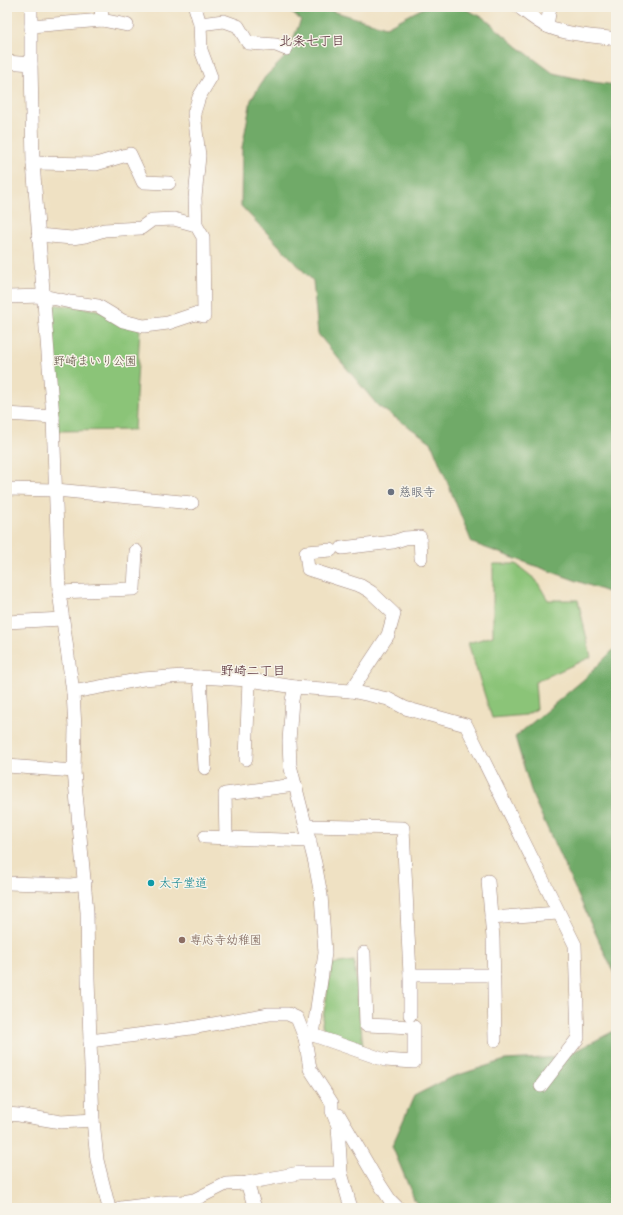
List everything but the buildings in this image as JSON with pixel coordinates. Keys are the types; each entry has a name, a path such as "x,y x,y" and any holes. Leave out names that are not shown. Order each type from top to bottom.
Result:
{"street":[{"path":"31,7 33,163 53,417 59,592 73,692 75,728 74,771 87,912 93,1120 97,1160 109,1208"},
{"path":"7,297 43,296 98,306 123,321 144,326 168,323 195,314 204,316 203,237 196,225 195,198 199,156 194,113 199,96 211,78 201,50 200,24 195,7"},
{"path":"518,7 547,26 574,33 616,39"},
{"path":"547,26 550,7"},
{"path":"31,26 102,13 127,25"},
{"path":"200,24 224,21 238,26 248,43 276,45 286,49"},
{"path":"7,62 31,64"},
{"path":"33,163 96,164 130,154 143,182 169,183"},
{"path":"38,234 72,238 85,236 104,230 141,228 152,220 174,219 196,225"},
{"path":"7,414 53,417"},
{"path":"7,489 56,490 192,503"},
{"path":"351,692 388,635 394,614 371,592 361,586 308,569 306,552 393,542 405,538 420,537 421,558"},
{"path":"59,592 134,589 136,551"},
{"path":"7,622 62,619"},
{"path":"73,692 143,679 183,676 249,680 295,687 351,692 388,700 405,708 466,725 575,946 578,1038 541,1086"},
{"path":"200,678 205,768"},
{"path":"246,759 249,680"},
{"path":"295,687 292,700 288,741 290,765 310,841 321,895 324,953 309,1037 310,1069 332,1103 375,1177 390,1200 398,1208"},
{"path":"7,766 74,771"},
{"path":"226,838 225,794 295,786"},
{"path":"306,826 402,828 410,975 410,1015"},
{"path":"205,837 310,841"},
{"path":"488,881 493,938 495,1040"},
{"path":"7,883 71,885 85,883"},
{"path":"492,918 558,913"},
{"path":"90,1041 191,1028 269,1014 288,1014 297,1018 309,1037 385,1060 414,1062 414,1027 366,1025 364,953"},
{"path":"410,975 494,975"},
{"path":"332,1103 332,1111 338,1126 341,1173 351,1208"},
{"path":"7,1114 61,1122 93,1120"},
{"path":"120,1208 194,1200 226,1184 247,1184 299,1173 341,1173"},
{"path":"247,1184 255,1208"}],"green space":[{"path":"284,7 319,7 386,27 425,7 461,7 484,18 518,47 553,73 593,82 616,85 616,603 613,594 472,543 431,442 378,406 318,334 313,281 241,206 242,148 251,100 265,77 290,52 301,20"},
{"name":"野崎まいり公園","path":"47,304 97,310 140,329 134,430 58,431"},
{"path":"493,564 516,564 536,580 548,600 578,600 591,657 535,682 537,709 526,715 492,718 468,643 493,636"},
{"path":"616,647 616,978 533,797 515,737 583,680"},
{"path":"354,961 363,1046 325,1034 322,1024 332,964"},
{"path":"616,1030 616,1208 419,1208 392,1146 414,1096 449,1078 505,1060 563,1057"}],"place":[{"name":"慈眼寺","path":"391,492"},
{"name":"太子堂道","path":"151,883"},
{"name":"専応寺幼稚園","path":"182,940"}],"district":[{"name":"北条七丁目","path":"312,40"},
{"name":"野崎二丁目","path":"253,670"}]}
